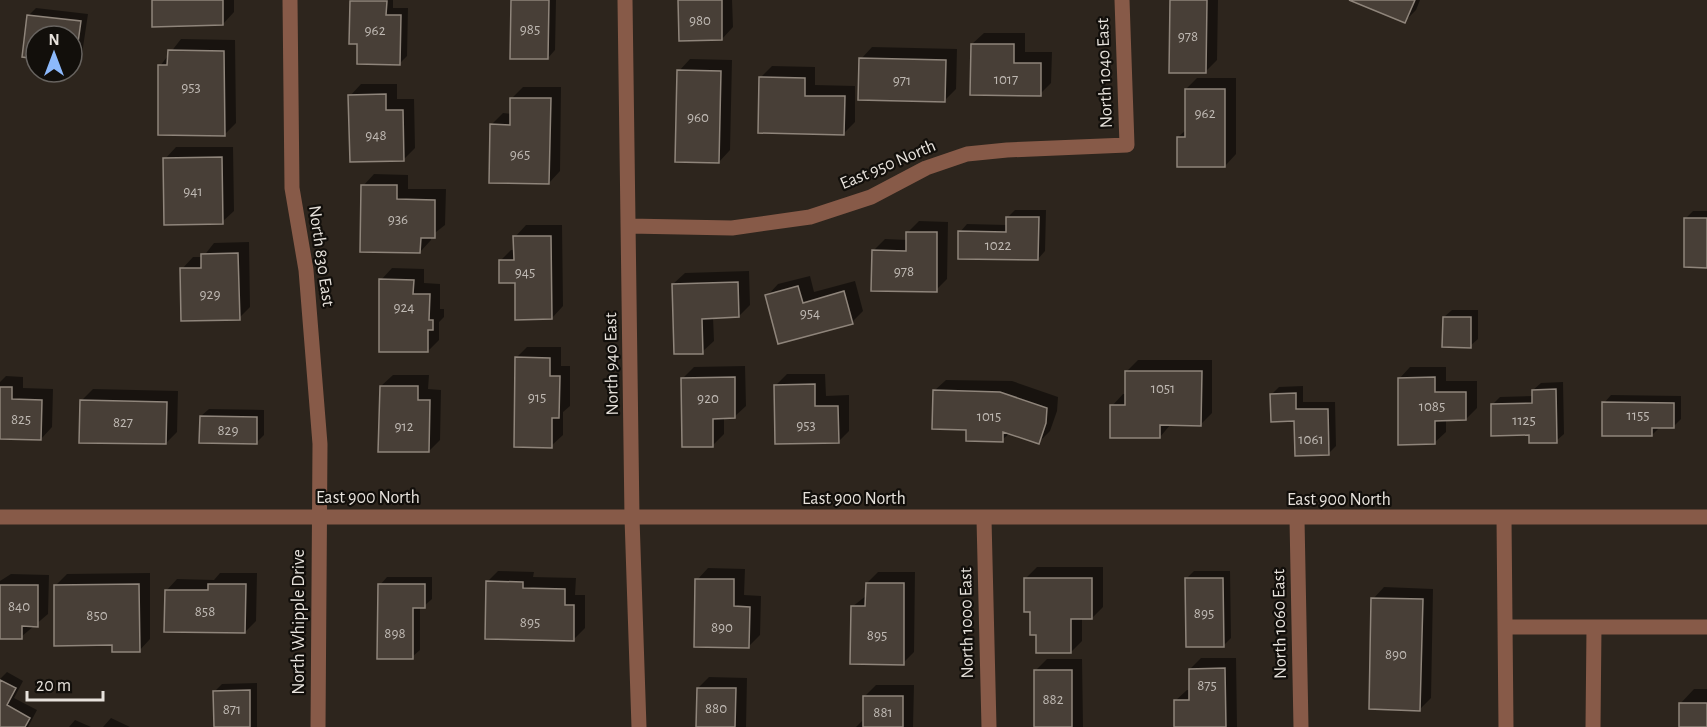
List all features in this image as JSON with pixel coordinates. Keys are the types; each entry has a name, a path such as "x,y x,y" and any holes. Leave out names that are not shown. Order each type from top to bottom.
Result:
{"street":[{"name":"North 830 East","path":"290,0 291,188 306,270 315,366 320,444 319,518"},
{"name":"North 940 East","path":"625,0 630,226 632,518 639,727"},
{"name":"North 1040 East","path":"1122,0 1127,145"},
{"name":"East 950 North","path":"630,226 732,228 810,217 871,197 926,168 967,154 1127,145"},
{"name":"East 900 North","path":"0,517 984,519 1707,517"},
{"name":"North Whipple Drive","path":"318,727 319,518"},
{"path":"1504,518 1506,727"},
{"name":"North 1000 East","path":"984,519 989,727"},
{"name":"North 1060 East","path":"1297,519 1302,727"},
{"path":"1505,627 1707,627"},
{"path":"1593,727 1594,627"}],"building":[{"path":"152,0 223,0 223,25 152,27"},
{"path":"511,0 549,0 548,59 510,59"},
{"path":"678,0 722,0 722,40 679,41"},
{"path":"1170,0 1207,0 1206,73 1169,73"},
{"path":"1349,0 1415,0 1405,23"},
{"path":"350,1 387,1 386,15 401,15 400,65 357,64 357,44 349,44"},
{"path":"27,15 81,21 81,24 26,24"},
{"path":"971,44 1014,44 1014,63 1041,63 1041,96 970,95"},
{"path":"168,50 224,51 225,136 158,135 158,65 167,65"},
{"path":"859,58 946,60 945,102 858,100"},
{"path":"677,70 721,71 719,163 675,162"},
{"path":"759,77 805,78 805,96 845,96 844,135 758,133"},
{"path":"1185,89 1225,89 1225,167 1177,167 1177,137 1185,137"},
{"path":"386,94 386,110 403,110 404,161 350,162 348,95"},
{"path":"510,98 551,98 549,184 489,183 490,124 510,125"},
{"path":"222,157 223,224 164,225 163,158"},
{"path":"361,185 397,185 397,199 435,200 435,238 421,238 420,253 360,252"},
{"path":"1006,217 1039,217 1038,260 958,259 958,231 1006,232"},
{"path":"1684,218 1707,218 1707,268 1684,267"},
{"path":"906,232 937,232 937,292 871,291 872,250 906,251"},
{"path":"513,236 551,236 552,319 515,320 515,283 499,283 499,260 514,260"},
{"path":"238,253 240,320 181,321 180,268 201,268 201,254"},
{"path":"379,279 414,280 413,294 430,294 429,320 433,320 433,330 428,330 428,352 379,352"},
{"path":"738,282 739,317 702,319 703,354 674,354 672,284"},
{"path":"798,286 803,303 844,291 853,324 778,344 765,295"},
{"path":"1443,317 1471,317 1471,348 1442,347"},
{"path":"515,357 550,358 550,376 560,376 559,418 552,418 552,448 514,447"},
{"path":"1125,371 1202,371 1201,426 1160,425 1160,438 1110,438 1110,405 1125,405"},
{"path":"735,377 735,418 713,419 713,447 682,447 681,378"},
{"path":"1435,377 1435,392 1466,392 1466,420 1435,421 1435,444 1398,445 1398,378"},
{"path":"815,384 815,406 838,406 839,443 775,444 774,385"},
{"path":"380,386 418,386 418,400 430,400 429,452 378,452"},
{"path":"0,387 12,387 12,399 42,400 41,440 0,439"},
{"path":"1556,389 1557,443 1529,443 1529,435 1491,436 1491,404 1532,403 1532,390"},
{"path":"933,390 1000,392 1047,408 1046,423 1039,444 1003,432 1003,442 966,441 966,430 932,429"},
{"path":"1296,393 1296,409 1328,409 1329,455 1295,456 1294,421 1271,422 1270,394"},
{"path":"80,400 167,402 166,444 79,443"},
{"path":"1602,402 1674,403 1674,428 1652,428 1652,436 1602,436"},
{"path":"200,416 257,417 257,444 199,443"},
{"path":"1024,578 1092,578 1092,619 1071,619 1071,653 1036,653 1036,635 1030,635 1030,612 1024,612"},
{"path":"1185,578 1223,578 1224,647 1186,647"},
{"path":"695,579 734,579 734,606 750,607 749,648 694,647"},
{"path":"486,581 523,582 523,588 565,589 565,605 574,605 574,641 485,639"},
{"path":"866,583 904,583 904,665 850,664 851,606 865,606"},
{"path":"139,584 140,652 112,652 112,645 54,646 54,585"},
{"path":"208,584 246,584 245,633 164,632 165,590 208,590"},
{"path":"378,584 425,584 425,608 413,608 413,659 377,659"},
{"path":"0,585 38,585 38,627 22,626 22,639 0,639"},
{"path":"1371,598 1423,599 1420,711 1369,709"},
{"path":"1225,668 1226,727 1174,727 1174,700 1189,700 1189,669"},
{"path":"1034,670 1072,670 1072,727 1034,727"},
{"path":"0,680 16,688 7,705 30,718 25,727 0,727"},
{"path":"697,688 736,688 735,727 696,727"},
{"path":"250,690 250,727 214,727 213,691"},
{"path":"863,696 903,696 903,727 863,727"},
{"path":"1679,703 1707,703 1707,727 1679,727"}]}
